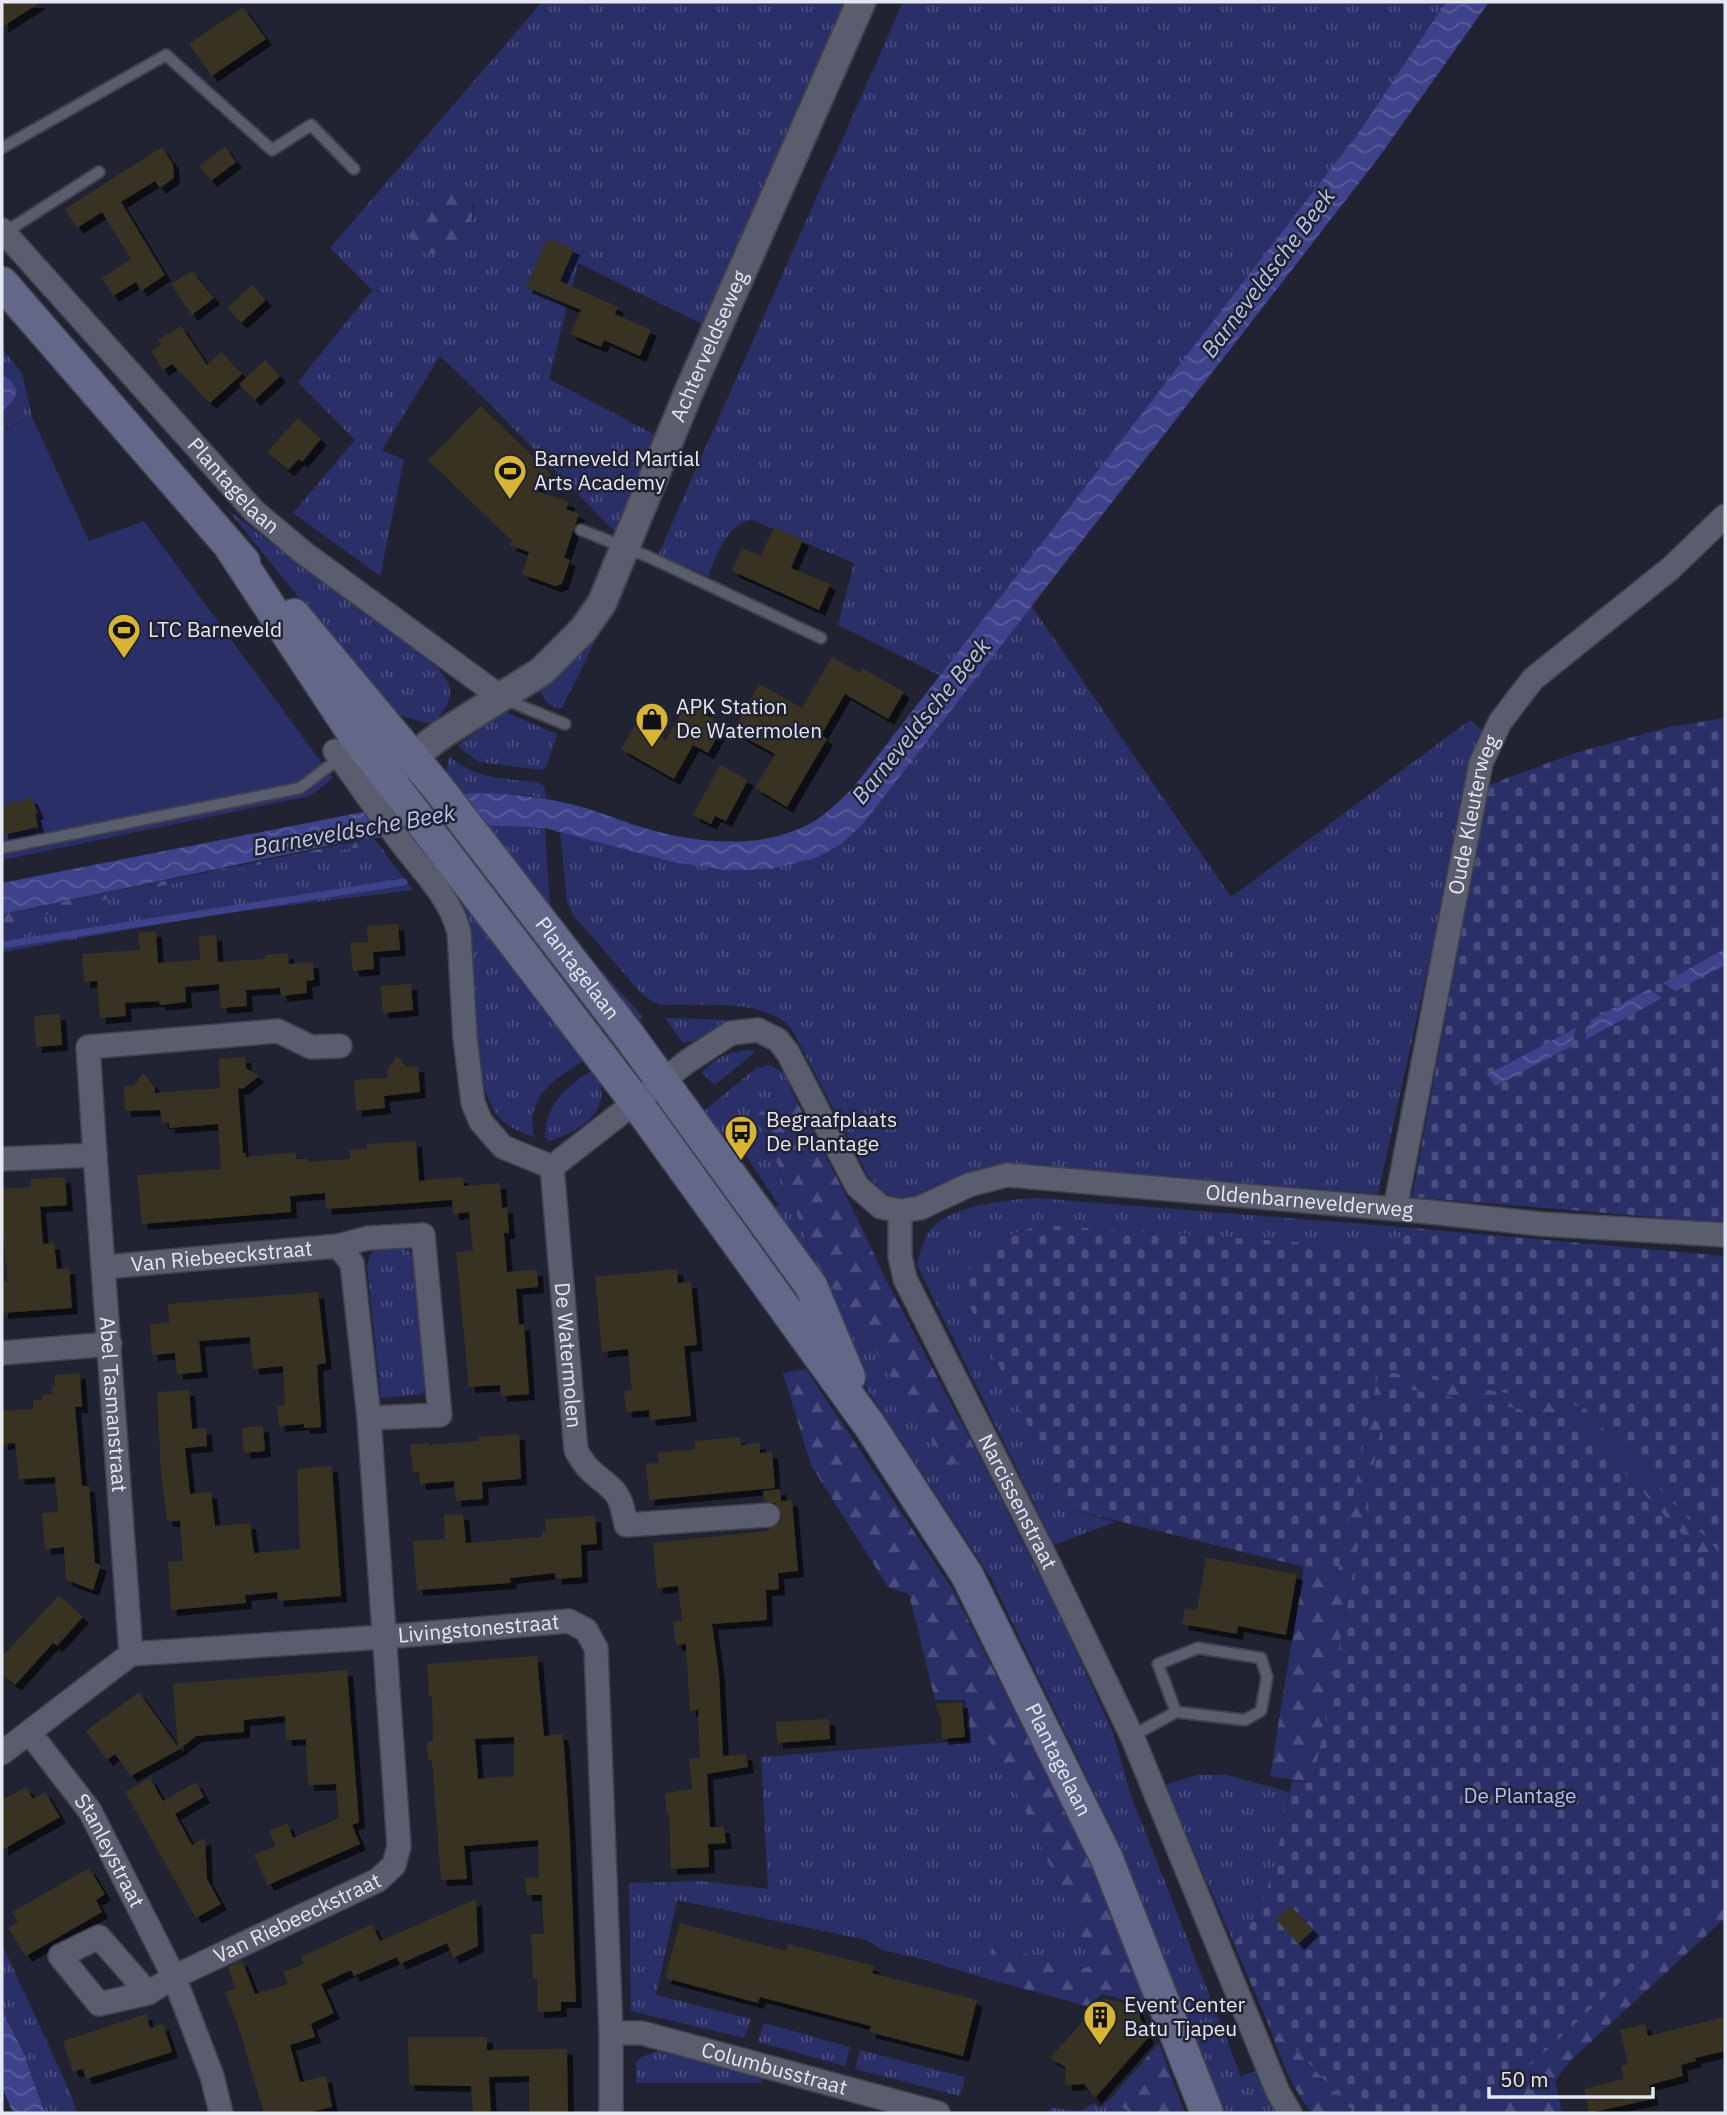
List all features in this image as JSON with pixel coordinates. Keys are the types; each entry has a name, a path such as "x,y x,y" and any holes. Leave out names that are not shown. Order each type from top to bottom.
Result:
{"main road":[{"name":"Plantagelaan","path":"2,283 231,548 312,634 473,832 662,1081 811,1286 870,1426"},
{"name":"Plantagelaan","path":"231,548 351,730 384,788 436,838 635,1101 870,1426 967,1575 1107,1859 1207,2113"}],"street":[{"name":"Achterveldseweg","path":"384,788 413,757 441,735 542,671 583,630 602,603 690,389 861,2"},
{"name":"Plantagelaan","path":"3,231 254,511 304,552 502,698"},
{"name":"Oude Kleuterweg","path":"1395,1209 1481,763 1500,722 1533,679 1671,568 1725,516"},
{"name":"Plantagelaan","path":"337,754 384,788 398,837 438,886 455,918 459,932 473,1103 481,1122 503,1147 552,1167"},
{"path":"552,1167 635,1101 731,1033 745,1030 765,1032 778,1040 790,1056 857,1186 881,1207 900,1211"},
{"name":"Abel Tasmanstraat","path":"131,1654 88,1047 278,1031 311,1047 340,1046"},
{"path":"2,1160 95,1155"},
{"name":"De Watermolen","path":"552,1167 576,1450 581,1459 589,1471 616,1493 626,1525 768,1514"},
{"name":"Oldenbarnevelderweg","path":"900,1211 920,1208 968,1185 1007,1175 1541,1224 1725,1235"},
{"name":"Narcissenstraat","path":"900,1211 900,1256 905,1279 1047,1560 1132,1736 1278,2092 1290,2113"},
{"name":"Van Riebeeckstraat","path":"105,1267 338,1246 368,1238 424,1235 440,1415 369,1418"},
{"name":"Van Riebeeckstraat","path":"174,1977 378,1880 394,1865 399,1846 369,1418 352,1263 338,1246"},
{"path":"2,1353 110,1344"},
{"name":"Livingstonestraat","path":"131,1654 569,1621 586,1630 596,1648 611,2033 611,2113"},
{"path":"2,1753 131,1654"},
{"name":"Stanleystraat","path":"29,1732 90,1811 174,1977 212,2076 221,2113"},
{"path":"148,1993 174,1977"},
{"name":"Columbusstraat","path":"611,2033 642,2033 938,2113"}],"lane":[{"path":"2,148 166,55 272,150 311,125 354,169"},
{"path":"3,231 99,172"},
{"path":"581,530 821,638"},
{"path":"502,698 565,724"},
{"path":"2,848 300,788 337,754"},
{"path":"1132,1736 1176,1712 1245,1720 1261,1711 1267,1677 1261,1658 1198,1648 1158,1664 1176,1712"}],"green space":[{"path":"542,2 847,2 702,324 578,263 549,379 657,436 617,534 440,356 382,450 404,460 380,576 293,513 355,440 298,382 372,290 330,248","holes":["444,187 474,204 473,220 413,208 425,196"]},
{"path":"903,2 1446,2 1359,132 941,676 838,625 854,563 752,520 743,522 729,533 708,576 658,555"},
{"path":"444,187 460,189 470,197 473,208 471,221 456,246 444,253 432,254 416,246 408,232 408,224 414,207 420,200"},
{"path":"2,349 22,373 32,417 2,429"},
{"name":"LTC Barneveld","path":"32,417 89,541 144,521 333,778 310,796 2,860 2,430"},
{"path":"228,510 440,670 449,685 450,696 435,722 425,723 392,713"},
{"path":"1031,605 1231,897 1470,720 1484,732 1447,882 1378,1194 1003,1163 919,1197 895,1197 882,1192 868,1176 794,1033 784,1022 770,1014 735,1006 664,1005 653,1002 642,994 574,916 567,902 560,831 673,862 725,870 863,824"},
{"path":"602,627 562,708 554,707 540,691 581,654"},
{"path":"505,712 557,734 546,767 542,770 479,762 460,748 459,744"},
{"path":"1725,718 1725,1223 1412,1197 1489,785 1575,753 1669,727"},
{"path":"450,757 481,774 537,782 544,786 546,799 528,795 454,794 447,767"},
{"path":"479,825 545,828 550,907 554,917 643,1017 632,1027"},
{"path":"373,838 379,845 236,869 2,926 2,914"},
{"path":"379,845 413,890 217,914 2,952 2,926 236,869"},
{"path":"435,864 585,1060 553,1082 538,1100 532,1123 534,1137 504,1122 493,1109 485,1090 481,1078 467,927 458,900 444,882"},
{"path":"665,1018 727,1020 694,1041 683,1043"},
{"path":"748,1050 756,1051 715,1085 702,1073 711,1063 723,1056"},
{"path":"771,1065 785,1074 792,1092 758,1115 816,1263 948,1467 977,1452 1059,1613 1113,1733 1130,1793 1241,2076 1256,2071 1278,2113 1222,2113 1116,1838 991,1578 866,1388 764,1208 779,1206 735,1139 715,1130 704,1111 756,1068"},
{"path":"595,1069 601,1095 593,1116 575,1130 550,1141 545,1137 554,1104 575,1082"},
{"path":"792,1092 854,1211 884,1276 977,1452 948,1467 816,1263 758,1114"},
{"path":"1036,1198 1401,1227 1399,1249 1043,1225 1010,1235 991,1246 976,1261 971,1272 967,1288 969,1305 1069,1509 1115,1522 1054,1545 917,1265 928,1234 945,1218 983,1204"},
{"name":"De Plantage","path":"1043,1225 1398,1249 1401,1227 1725,1256 1725,1886 1478,2113 1355,2113 1281,2033 1271,2030 1233,1942 1257,1912 1266,1891 1292,1781 1313,1783 1389,1386 1575,1419 1703,1557 1718,1551 1584,1407 1379,1370 1337,1575 1069,1509 969,1305 966,1287 975,1259 985,1249 1012,1234"},
{"path":"392,1245 409,1251 416,1264 426,1388 422,1394 381,1398 367,1266 376,1247"},
{"path":"806,1369 953,1590 1090,1860 1147,1998 1137,2004 1102,1994 1087,2006 984,1978 993,1946 1084,1968 1093,1965 1035,1831 990,1740 969,1741 965,1700 935,1700 909,1594 888,1587 811,1465 783,1373"},
{"path":"1379,1370 1584,1407 1718,1551 1703,1558 1575,1419 1389,1386 1313,1783 1270,1776 1304,1566 1337,1574"},
{"path":"990,1739 1035,1831 1093,1965 1084,1968 993,1946 984,1978 882,1950 867,1940 677,1900 656,1995 751,2019 744,2038 631,2011 629,1883 703,1881 768,1889 761,1757"},
{"path":"1196,1775 1227,1775 1289,1792 1278,1852 1266,1895 1247,1930 1233,1942 1165,1785"},
{"path":"1725,1886 1725,1918 1570,2061 1555,2081 1562,2113 1478,2113"},
{"path":"2,1944 70,2092 77,2113 45,2113 23,2052 2,2010"},
{"path":"764,2023 850,2047 845,2066 758,2042"},
{"path":"1271,2030 1281,2033 1355,2113 1312,2113 1288,2074"},
{"path":"1159,2043 1185,2113 1129,2113 1112,2097"},
{"path":"659,2050 762,2079 761,2083 636,2083 636,2063 641,2057"},
{"path":"860,2050 965,2077 960,2096 855,2069"},
{"path":"1112,2097 1129,2113 1047,2113 1052,2108 1080,2111 1095,2103 1100,2108"}],"water":[{"name":"Barneveldsche Beek","path":"1446,2 1489,2 1379,157 863,824 841,844 816,858 770,869 725,870 673,862 545,828 478,825 350,841 2,914 2,883 454,794 500,794 545,799 585,808 651,830 716,841 783,835 822,816 853,788 1359,132"},
{"path":"2,374 11,381 17,391 13,401 2,411"},
{"path":"1725,949 1725,965 1675,991 1663,983"},
{"path":"1649,989 1662,998 1585,1040 1591,1020"},
{"path":"1576,1028 1572,1046 1495,1086 1488,1074"},
{"path":"2,2010 23,2052 45,2113 13,2113 2,2087"}],"building":[{"path":"2,2 41,2 2,27"},
{"path":"243,7 266,39 212,76 189,44"},
{"path":"162,147 173,164 174,178 160,188 155,181 121,202 165,275 141,291 136,282 113,296 102,278 131,259 102,212 77,228 65,209"},
{"path":"225,147 236,162 211,181 199,166"},
{"path":"547,238 574,249 560,281 618,307 615,314 651,330 640,356 604,340 601,347 570,334 581,310 526,287"},
{"path":"192,271 214,298 192,315 171,284"},
{"path":"252,285 266,300 241,323 227,308"},
{"path":"181,326 207,365 221,352 242,374 210,403 172,364 163,370 151,351 161,344 158,340"},
{"path":"265,360 280,376 255,400 239,384"},
{"path":"481,406 552,475 537,491 569,502 566,509 579,514 564,558 570,560 562,584 555,586 522,574 529,552 510,545 512,541 428,460"},
{"path":"298,418 321,439 302,462 299,459 288,470 267,452"},
{"path":"774,527 803,540 791,568 830,584 819,610 732,571 742,548 761,556"},
{"path":"832,657 860,673 862,668 904,692 888,719 845,694 821,735 827,739 787,807 755,788 775,754 733,731 759,684 802,708"},
{"path":"690,697 703,704 706,715 724,725 708,753 693,745 674,779 621,749 636,723 666,740"},
{"path":"720,765 748,780 726,821 715,816 711,824 693,815"},
{"path":"31,797 38,813 35,814 38,827 2,835 2,807"},
{"path":"398,924 400,950 373,952 374,969 353,971 350,943 368,942 367,926"},
{"path":"156,931 158,963 200,960 199,936 216,935 218,962 265,959 265,955 288,953 289,964 313,962 314,980 306,981 307,993 281,996 280,988 246,990 247,1006 221,1008 219,984 185,987 186,1002 160,1005 159,1001 125,1003 126,1016 100,1018 97,981 84,982 82,954 140,950 138,933"},
{"path":"411,984 413,1010 383,1013 380,986"},
{"path":"60,1014 62,1045 36,1047 34,1016"},
{"path":"397,1056 407,1067 418,1066 420,1092 384,1096 385,1108 356,1111 354,1080 388,1078 387,1070"},
{"path":"245,1057 246,1068 259,1076 244,1088 238,1089 243,1153 246,1153 246,1157 296,1152 296,1159 307,1159 308,1162 350,1159 350,1150 367,1149 367,1144 416,1141 419,1181 463,1177 464,1186 500,1183 502,1208 507,1207 509,1233 504,1233 507,1272 537,1270 538,1287 516,1289 519,1325 524,1324 529,1394 501,1396 500,1385 469,1387 456,1252 473,1251 469,1212 453,1214 452,1200 326,1209 325,1193 290,1196 291,1212 142,1224 137,1175 221,1169 218,1124 169,1128 169,1123 162,1123 160,1110 125,1111 124,1086 134,1086 143,1073 155,1087 155,1093 220,1088 219,1059"},
{"path":"65,1177 67,1205 40,1207 43,1244 54,1243 57,1269 69,1268 72,1308 2,1313 2,1281 8,1281 2,1223 2,1189 31,1187 31,1179"},
{"path":"677,1269 678,1283 691,1282 697,1345 684,1346 691,1416 650,1420 649,1410 626,1412 624,1391 632,1390 628,1349 602,1352 595,1277"},
{"path":"318,1292 326,1363 317,1365 321,1427 304,1428 304,1424 279,1426 277,1406 285,1405 283,1366 253,1369 250,1337 199,1341 202,1372 177,1374 175,1353 152,1355 150,1324 169,1323 168,1304"},
{"path":"80,1373 82,1407 75,1407 82,1486 89,1486 95,1563 101,1565 93,1590 66,1580 64,1547 45,1549 42,1513 58,1512 55,1477 19,1479 15,1443 2,1444 2,1411 33,1409 33,1400 42,1400 42,1395 52,1394 55,1375"},
{"path":"189,1390 192,1429 206,1428 207,1446 185,1448 190,1494 211,1492 215,1526 250,1523 254,1553 300,1549 297,1469 332,1466 341,1596 278,1601 277,1592 245,1595 246,1603 171,1610 168,1562 183,1561 180,1521 167,1521 161,1472 157,1392"},
{"path":"263,1426 265,1451 244,1453 242,1428"},
{"path":"519,1434 521,1479 482,1482 483,1499 456,1501 454,1481 420,1484 419,1472 413,1472 410,1444 479,1441 479,1437"},
{"path":"740,1437 741,1445 760,1443 760,1453 772,1452 775,1488 649,1500 646,1464 659,1463 658,1453 695,1449 695,1441"},
{"path":"780,1489 781,1501 792,1500 798,1571 778,1573 779,1589 766,1590 767,1620 712,1624 719,1674 723,1756 746,1754 748,1767 707,1774 710,1827 724,1827 726,1843 708,1844 709,1867 671,1869 669,1813 667,1814 665,1793 692,1789 689,1759 700,1758 698,1710 690,1711 686,1644 676,1645 673,1622 682,1621 678,1586 657,1588 653,1543 766,1531 780,1522 782,1513 775,1503 764,1501 763,1491"},
{"path":"463,1514 466,1543 542,1537 542,1531 546,1531 545,1519 595,1516 597,1544 581,1545 582,1577 556,1579 555,1573 510,1578 511,1583 417,1590 413,1541 445,1539 444,1515"},
{"path":"1206,1558 1297,1574 1286,1635 1238,1626 1237,1634 1182,1624 1185,1608 1197,1610"},
{"path":"59,1595 83,1617 57,1646 53,1643 15,1685 2,1674 2,1657"},
{"path":"537,1656 544,1736 562,1734 564,1745 576,2002 561,2002 561,2011 538,2012 537,1979 533,1979 531,1934 544,1934 542,1895 526,1895 525,1878 539,1877 538,1840 464,1846 467,1879 441,1880 432,1760 428,1760 427,1743 433,1740 432,1696 429,1696 427,1664","holes":["514,1737 514,1776 478,1779 475,1739"]},
{"path":"347,1670 359,1822 352,1825 360,1844 268,1885 254,1855 276,1846 269,1831 287,1823 293,1838 339,1818 336,1784 308,1785 306,1739 286,1740 285,1716 244,1720 244,1732 196,1736 180,1749 131,1776 115,1754 107,1760 86,1731 139,1692 178,1747 173,1684"},
{"path":"962,1702 965,1737 942,1739 941,1720 935,1704"},
{"path":"829,1719 830,1739 777,1743 776,1722"},
{"path":"150,1778 163,1801 196,1782 204,1797 175,1814 192,1845 205,1838 207,1879 221,1904 196,1918 125,1792"},
{"path":"26,1787 33,1799 45,1792 60,1817 2,1850 2,1800"},
{"path":"89,1868 105,1894 96,1900 102,1912 26,1956 8,1928 18,1922 12,1912"},
{"path":"476,1899 478,1946 453,1958 447,1943 400,1964 397,1957 354,1976 351,1970 321,1984 334,2013 311,2024 315,2037 290,2045 300,2082 326,2076 332,2107 305,2113 264,2113 225,1992 235,1989 228,1967 242,1960 255,1994 288,1984 283,1972 304,1964 301,1957 372,1924 380,1941"},
{"path":"1291,1906 1313,1930 1298,1944 1276,1919"},
{"path":"680,1923 786,1951 788,1944 874,1966 872,1973 977,2000 963,2056 869,2032 871,2026 760,1997 758,2003 665,1978"},
{"name":"Event Center Batu Tjapeu","path":"1104,1998 1136,2006 1148,2038 1095,2098 1084,2084 1066,2085 1065,2067 1050,2058"},
{"path":"146,2014 150,2028 163,2024 172,2052 86,2079 83,2069 73,2072 63,2041"},
{"path":"1725,2017 1725,2051 1695,2058 1696,2061 1681,2065 1683,2076 1649,2085 1653,2099 1589,2113 1584,2089 1624,2079 1621,2066 1628,2064 1620,2030 1645,2024 1648,2036"},
{"path":"408,2037 487,2037 487,2050 567,2049 568,2113 529,2113 529,2076 489,2077 491,2113 473,2113 471,2086 409,2085"}],"waterway":[{"path":"2,945 404,882"}],"place":[{"name":"Barneveld Martial Arts Academy","path":"510,501"},
{"name":"LTC Barneveld","path":"124,660"},
{"name":"APK Station De Watermolen","path":"652,749"},
{"name":"Begraafplaats De Plantage","path":"741,1162"},
{"name":"Event Center Batu Tjapeu","path":"1100,2047"}]}
